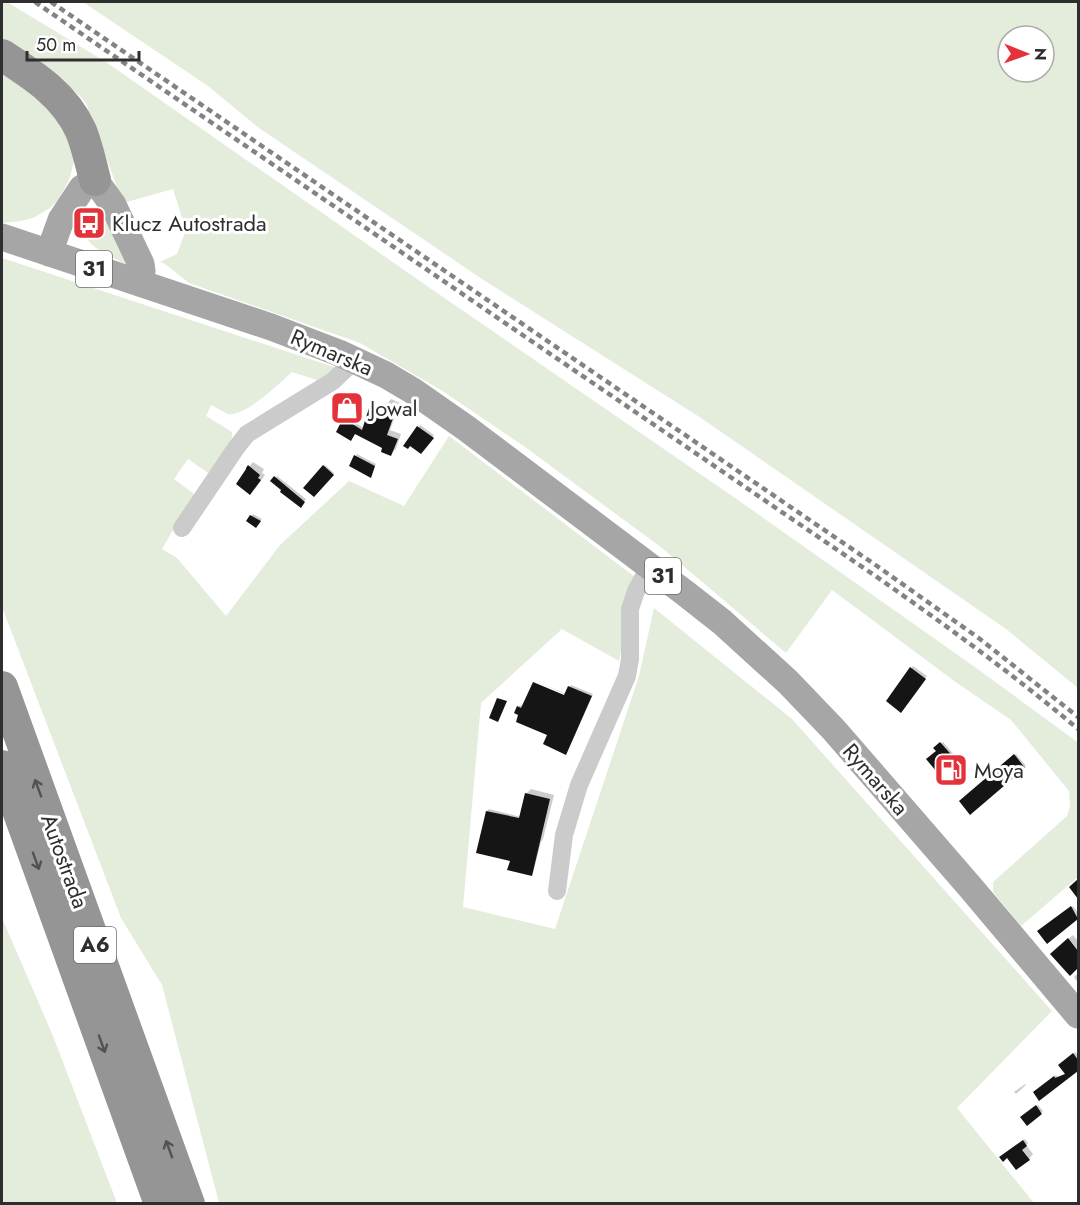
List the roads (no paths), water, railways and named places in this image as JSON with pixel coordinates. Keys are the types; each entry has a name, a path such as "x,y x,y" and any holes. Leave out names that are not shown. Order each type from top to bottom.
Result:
{"highway":[{"path":"2,55 45,84 69,110 82,133 95,180"},
{"name":"Autostrada","path":"2,687 189,1203"},
{"name":"Autostrada","path":"2,766 160,1203"}],"main road":[{"path":"49,253 61,220 82,188 95,180 113,205 141,264 140,283"},
{"name":"Rymarska","path":"2,237 339,352 413,391 466,428 722,622 780,674 811,705 971,888 1078,1015"}],"street":[{"path":"182,528 247,434 333,381 355,360"},
{"path":"556,891 564,835 579,785 627,676 630,659 630,609 636,591 651,567"}],"railway":[{"path":"35,2 874,575 978,650 1078,729"},
{"path":"51,2 877,566 980,639 1078,717"}],"place":[{"name":"Klucz Autostrada","path":"89,223"},
{"name":"Jowal","path":"347,408"},
{"name":"Moya","path":"951,770"}]}
